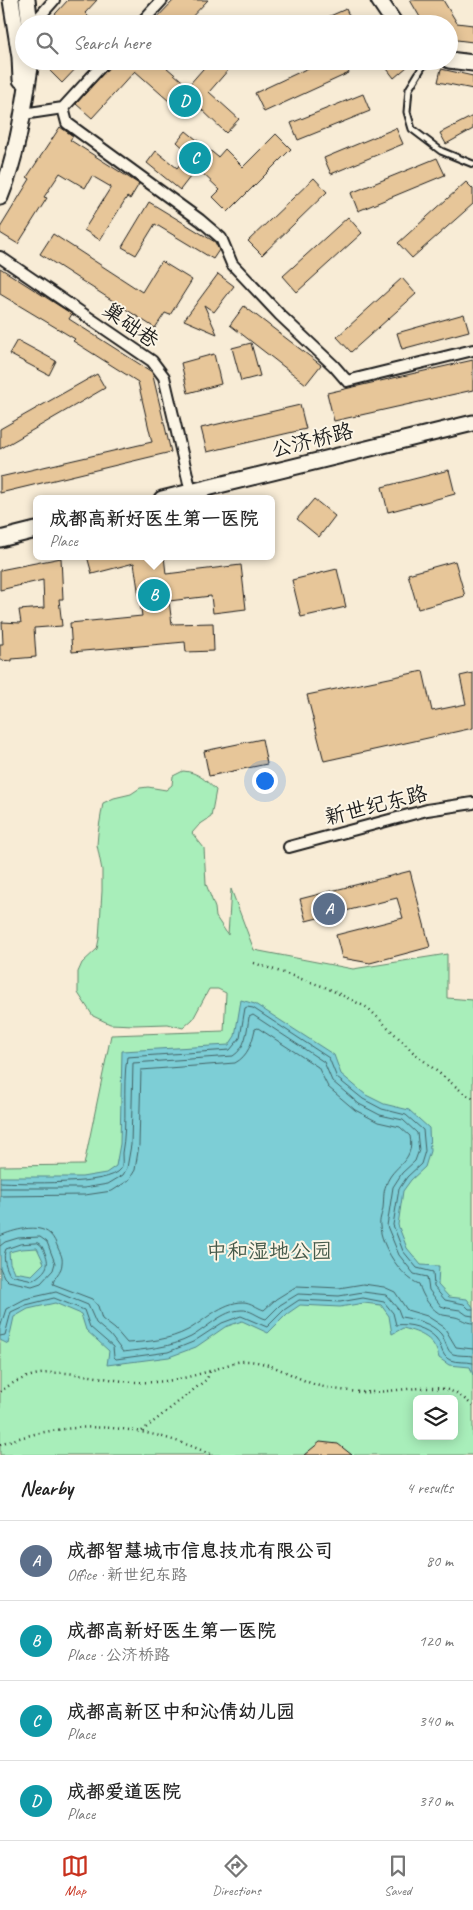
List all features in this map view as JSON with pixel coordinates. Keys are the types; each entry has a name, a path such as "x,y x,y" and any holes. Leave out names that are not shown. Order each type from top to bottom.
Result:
{"main road":[{"path":"11,0 15,15"},
{"path":"26,0 30,15"},
{"path":"379,0 388,15"},
{"path":"458,61 473,63"},
{"path":"21,70 23,114"},
{"path":"0,196 6,183 23,114 30,70"},
{"name":"公济桥路","path":"179,495 473,423"},
{"path":"0,539 33,531"}],"street":[{"path":"40,15 54,0"},
{"path":"148,15 162,0"},
{"path":"23,114 64,108 98,70"},
{"path":"64,108 67,123 200,220 221,238 232,264 280,315 347,380 473,350"},
{"name":"巢础巷","path":"0,258 152,361 164,377 191,492"},
{"name":"新世纪东路","path":"289,847 427,810 473,803"}],"lane":[{"path":"421,70 409,89 407,112 412,129 441,151 473,164"}],"path":[{"path":"254,963 326,987 368,1008 413,1052 465,1094 473,1098"},
{"path":"0,1392 8,1385 54,1371 151,1383 181,1380 243,1361 263,1362 318,1385 351,1392 374,1393 430,1388 448,1390 462,1396 473,1406"},
{"path":"142,1431 208,1379 210,1371"},
{"path":"0,1444 31,1435 72,1428 107,1427 142,1431 213,1455"}],"green space":[{"name":"中和湿地公园","path":"183,771 201,777 216,790 211,817 199,825 192,833 204,848 206,884 215,908 216,917 228,935 231,889 254,950 353,969 447,954 447,998 473,1000 473,1455 0,1455 0,1166 84,1165 111,1035 224,1031 226,993 218,989 209,989 193,1019 183,1028 168,1024 110,1024 93,1016 78,993 78,972 82,963 97,949 99,939 102,870 97,845 103,803 131,794 140,788 148,787 166,790 172,785 173,776"}],"water":[{"path":"241,1000 255,1004 334,1055 341,1074 366,1095 384,1104 409,1110 429,1128 430,1151 425,1167 411,1180 403,1191 398,1225 407,1248 421,1265 439,1266 438,1285 449,1297 467,1299 473,1307 473,1375 470,1367 449,1365 439,1358 431,1341 421,1334 403,1328 392,1334 389,1316 381,1305 364,1303 340,1307 300,1305 287,1314 268,1333 242,1321 225,1327 196,1347 169,1357 107,1365 109,1351 86,1330 81,1314 55,1303 28,1309 14,1317 8,1344 0,1340 0,1177 82,1177 106,1173 116,1166 120,1144 122,1051 229,1045 235,1036","holes":["37,1248 44,1263 32,1275 14,1272 10,1263 9,1252"]}],"building":[{"path":"68,0 97,0 85,13 87,15 54,15"},
{"path":"174,0 208,0 194,15 160,15"},
{"path":"410,0 443,0 452,15 419,15"},
{"path":"346,9 349,15 332,15"},
{"path":"458,23 473,25 473,42 458,40"},
{"path":"49,70 74,70 62,83"},
{"path":"106,70 169,70 188,86 202,70 228,70 209,92 239,119 226,133 197,105 187,117 135,71 92,118 76,104"},
{"path":"304,70 348,70 349,73 264,112 255,93"},
{"path":"388,70 403,70 394,78"},
{"path":"441,70 446,70 473,76 473,89 438,82"},
{"path":"363,94 370,111 298,140 291,123"},
{"path":"473,116 473,129 446,144 440,133"},
{"path":"60,127 73,136 70,140 139,184 130,199 127,197 100,240 84,230 111,187 92,176 85,188 60,173 44,197 47,198 18,244 0,233 0,228 30,179 27,177"},
{"path":"396,128 403,144 331,174 324,158"},
{"path":"186,131 218,157 225,149 243,167 276,134 291,149 228,212 213,197 220,190 197,168 180,190 147,163 156,151 177,168 189,153 177,142"},
{"path":"437,158 445,175 358,211 351,193"},
{"path":"314,178 327,192 262,255 248,241"},
{"path":"466,182 473,189 473,204 412,258 398,243"},
{"path":"149,202 215,242 219,250 213,259 155,224 136,255 122,247"},
{"path":"348,217 362,233 297,292 283,276"},
{"path":"53,234 142,292 161,261 192,280 170,315 165,313 155,328 40,254"},
{"path":"0,268 72,314 69,319 152,372 171,452 0,493 0,477 152,442 138,382 73,341 75,339 0,294"},
{"path":"218,274 234,286 214,312 204,305 217,334 184,320"},
{"path":"402,278 416,294 351,352 337,337"},
{"path":"244,306 321,365 306,384 230,325"},
{"path":"464,314 469,331 402,349 397,333"},
{"path":"17,340 56,361 49,375 9,354"},
{"path":"251,343 260,376 241,381 232,348"},
{"path":"214,354 221,384 188,393 181,363"},
{"path":"473,360 473,390 334,421 327,393"},
{"path":"97,374 105,388 0,449 0,429"},
{"path":"300,405 306,429 207,452 201,428"},
{"path":"449,470 455,494 388,512 382,487"},
{"path":"314,499 335,516 319,537 297,519"},
{"path":"51,560 61,560 63,599 59,599 62,626 34,628 36,657 12,659 12,661 0,660 0,644 3,644 2,622 21,623 19,610 44,608 43,580 0,590 0,570"},
{"path":"88,560 164,560 166,574 241,565 246,609 213,613 211,596 169,601 172,624 213,623 214,651 186,652 185,642 72,652 70,623 142,616 134,563 92,574"},
{"path":"455,561 465,596 418,609 408,574"},
{"path":"337,569 346,607 301,617 292,580"},
{"path":"423,671 432,711 466,704 460,676 473,673 473,728 324,761 307,695"},
{"path":"262,739 267,764 209,776 204,751"},
{"path":"410,871 430,947 370,963 342,958 336,935 403,918 397,898 306,921 300,899"},
{"path":"320,1442 338,1444 352,1455 304,1455"}],"place":[{"name":"成都爱道医院","path":"185,101"},
{"name":"成都高新区中和沁倩幼儿园","path":"195,158"},
{"name":"成都高新好医生第一医院","path":"154,595"},
{"name":"成都智慧城市信息技术有限公司","path":"329,909"}]}
